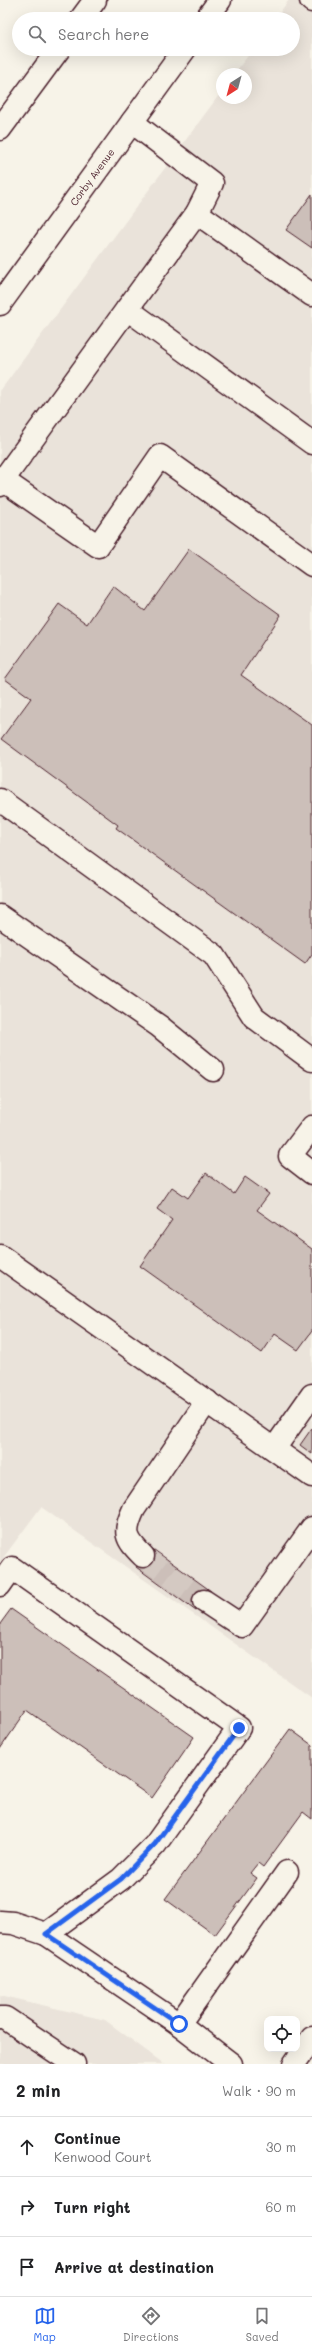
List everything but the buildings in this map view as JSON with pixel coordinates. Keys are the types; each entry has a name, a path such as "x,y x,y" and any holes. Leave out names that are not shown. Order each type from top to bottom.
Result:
{"main road":[{"path":"86,12 95,0"},
{"path":"211,12 220,0"},
{"path":"0,129 54,56"},
{"name":"Corby Avenue","path":"0,304 180,56"},
{"path":"132,122 212,183 197,213 1,481 98,546 160,456 312,565"},
{"path":"197,213 312,295"},
{"path":"127,309 312,443"},
{"path":"0,800 214,955 254,1017 312,1060"},
{"path":"0,916 159,1026 213,1070"},
{"path":"312,1127 290,1156 312,1172"},
{"path":"0,1256 312,1476"},
{"path":"274,1449 312,1395"},
{"path":"143,1556 128,1541 126,1526 134,1509 207,1401"},
{"path":"204,1601 242,1626 312,1528"},
{"path":"0,1585 12,1568 239,1728 155,1844 121,1879 46,1934"},
{"path":"179,2024 287,1872"},
{"path":"0,1922 13,1923 46,1934 179,2024 231,2064"},
{"path":"0,2018 6,2018 74,2064"},
{"path":"294,2064 312,2038"}],"shaded area":[{"path":"289,0 312,0 312,1698 41,1507 0,1562 0,391 216,99 216,104 252,104 252,68 239,68 248,56 300,56 300,12 280,12"},
{"path":"0,1995 105,2020 164,2064 0,2064"}],"tunnel":[{"path":"143,1556 204,1601"}],"route":[{"path":"179,2024 46,1934 121,1879 155,1844 239,1728"}]}
